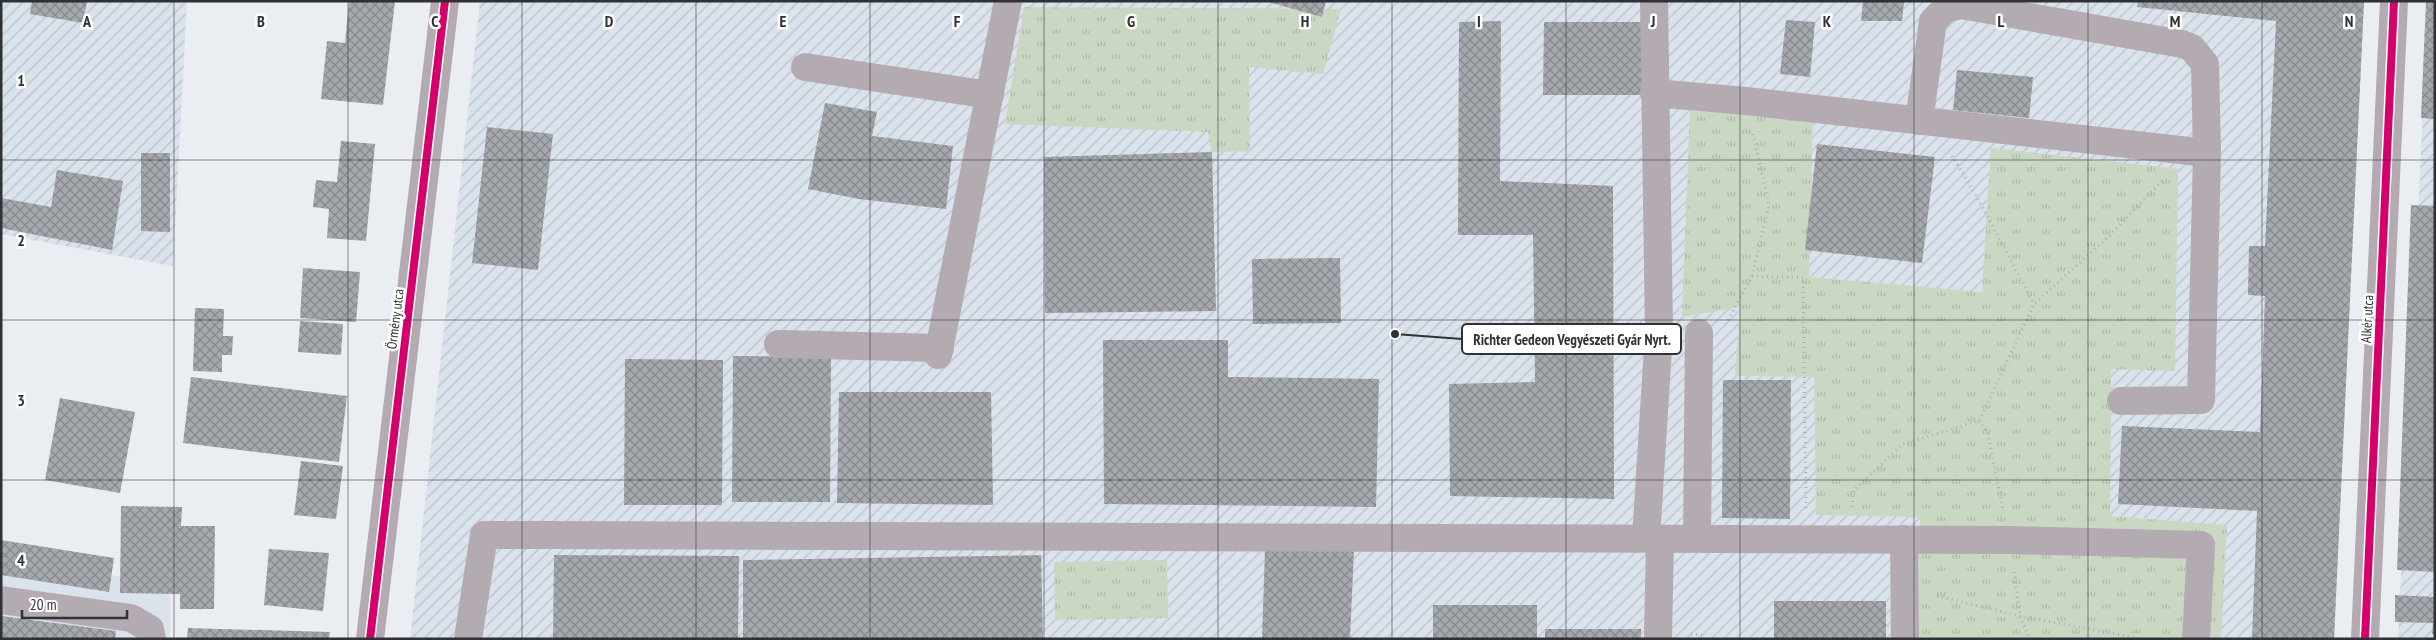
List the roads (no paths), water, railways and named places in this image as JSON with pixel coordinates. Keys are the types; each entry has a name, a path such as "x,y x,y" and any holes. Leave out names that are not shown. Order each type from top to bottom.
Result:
{"street":[{"name":"Örmény utca","path":"370,639 445,1"},
{"path":"778,344 939,352 1008,1"},
{"path":"1654,1 1659,332 1653,538 1658,639"},
{"name":"Alkér utca","path":"2365,639 2394,1"},
{"path":"1924,121 1933,21 1945,9 1961,5 2182,44 2192,48 2205,64 2207,153 2201,400 2121,401"},
{"path":"805,67 990,95"},
{"path":"1654,94 1746,101 2207,153"},
{"path":"1697,538 1699,334"},
{"path":"468,639 484,535 1904,539 2201,545 2196,639"},
{"path":"1904,539 1905,639"},
{"path":"1,600 131,618 150,628 152,639"}],"place":[{"name":"Richter Gedeon Vegyészeti Gyár Nyrt.","path":"1395,334"}]}
